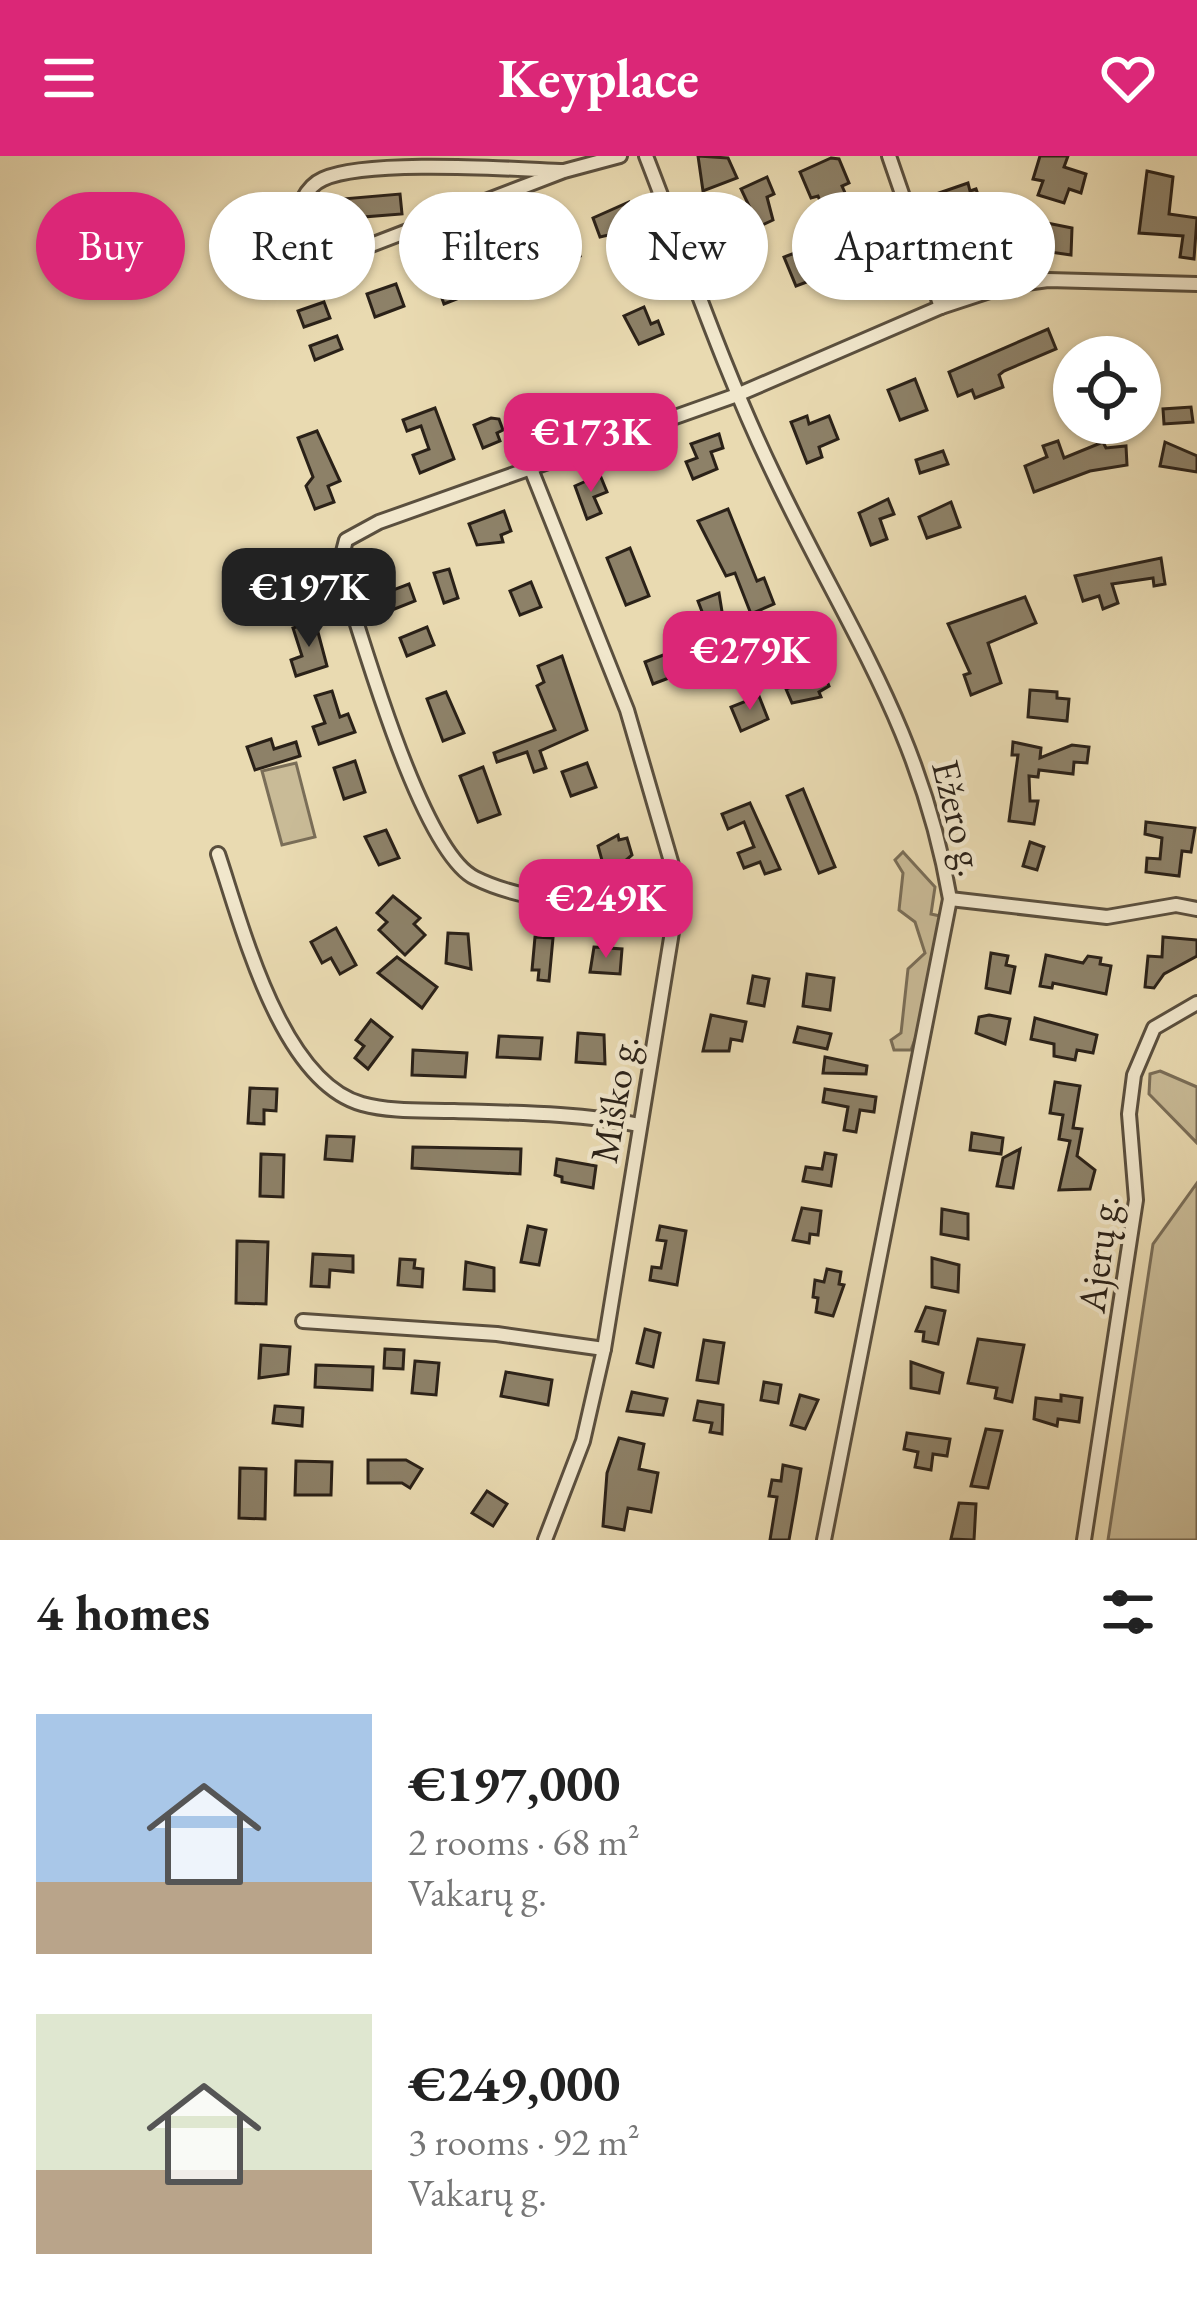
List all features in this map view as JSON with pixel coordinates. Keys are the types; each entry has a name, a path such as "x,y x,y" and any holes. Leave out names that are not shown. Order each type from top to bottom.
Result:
{"street":[{"path":"564,171 479,167 320,179 298,208 298,246 304,259 320,263 564,171 620,156"},
{"name":"Ežero g.","path":"646,156 737,395 890,697 936,823 950,899 824,1540"},
{"path":"889,156 941,307"},
{"path":"676,910 559,899 488,884 454,861 412,780 339,567 346,541 363,529 737,395 941,307 1025,282 1197,284"},
{"name":"Miško g.","path":"531,469 627,710 677,873 676,910 604,1349 583,1441 545,1540"},
{"path":"218,854 268,995 313,1069 344,1096 400,1109 593,1116 639,1125"},
{"path":"950,899 1107,917 1176,905 1197,908"},
{"name":"Ajerų g.","path":"1084,1540 1136,1200 1129,1114 1134,1075 1154,1028 1197,1003"},
{"path":"302,1321 497,1334 604,1349"}],"shaded area":[{"path":"296,763 315,837 282,845 262,771"},
{"path":"903,852 935,887 931,914 940,916 924,1015 911,1050 894,1050 891,1040 901,1033 908,969 925,953 915,922 899,910 903,873 895,860"},
{"path":"1160,1071 1197,1087 1197,1143 1149,1094 1150,1074"},
{"path":"1197,1183 1197,1540 1108,1540 1153,1244"}],"building":[{"path":"698,156 728,158 737,178 703,191"},
{"path":"1040,156 1068,156 1064,167 1086,174 1081,193 1069,189 1064,203 1055,200 1055,192 1039,192 1043,181 1033,179"},
{"path":"839,159 849,183 842,186 845,192 808,192 800,172"},
{"path":"1147,171 1173,177 1169,214 1197,218 1194,259 1180,257 1183,236 1139,233"},
{"path":"767,177 774,194 768,197 768,192 741,189"},
{"path":"968,183 970,191 977,192 942,192"},
{"path":"399,194 399,214 375,216 375,196"},
{"path":"606,212 606,236 600,237 593,218"},
{"path":"1055,225 1072,228 1071,255 1055,253"},
{"path":"396,284 404,306 375,317 369,300 375,300 375,291"},
{"path":"324,302 330,318 304,327 298,311"},
{"path":"644,307 651,324 658,321 663,334 639,344 624,316"},
{"path":"1048,329 1053,342 1053,350 999,375 1003,387 975,398 972,390 958,396 949,372"},
{"path":"337,336 342,349 315,360 310,346"},
{"path":"915,379 927,410 900,420 888,390"},
{"path":"1191,407 1193,422 1164,424 1163,409"},
{"path":"435,408 454,459 420,473 413,455 429,449 421,426 407,431 403,420"},
{"path":"807,416 809,424 829,416 838,439 819,447 822,457 807,463 791,422"},
{"path":"499,419 503,430 497,433 500,441 483,448 474,425"},
{"path":"317,431 340,481 328,486 334,502 315,509 306,486 313,477 298,438"},
{"path":"719,434 723,448 711,452 717,469 693,479 686,462 697,458 691,444"},
{"path":"1165,442 1197,456 1197,472 1160,466"},
{"path":"1059,444 1064,458 1098,444 1126,446 1127,465 1090,471 1034,492 1025,466 1047,457 1043,446"},
{"path":"943,451 948,464 920,473 916,460"},
{"path":"600,475 607,492 594,497 601,513 587,519 575,486"},
{"path":"888,499 894,514 880,519 887,539 871,545 859,513"},
{"path":"951,502 960,527 927,538 919,517"},
{"path":"728,509 757,581 764,578 774,604 751,614 735,573 726,576 698,521"},
{"path":"504,511 511,531 501,535 503,542 477,545 469,524"},
{"path":"630,548 649,596 626,605 607,558"},
{"path":"1161,558 1165,584 1154,586 1153,578 1112,584 1118,603 1103,609 1099,596 1083,601 1075,576"},
{"path":"449,569 458,598 444,603 434,573"},
{"path":"531,582 541,607 520,615 510,591"},
{"path":"409,584 415,601 392,610 385,593"},
{"path":"719,593 724,624 709,630 698,601"},
{"path":"1025,597 1036,623 988,643 1001,683 971,695 964,675 970,673 948,624"},
{"path":"315,621 327,666 296,676 291,660 302,656 293,628"},
{"path":"427,627 434,645 407,656 400,638"},
{"path":"682,648 690,670 653,684 645,662"},
{"path":"562,656 587,730 540,751 546,768 534,772 527,752 497,762 494,753 555,730 537,686 544,682 538,666"},
{"path":"824,673 829,686 819,692 821,697 792,703 786,689"},
{"path":"1030,690 1057,692 1057,698 1069,699 1067,721 1028,717"},
{"path":"332,691 340,717 348,714 355,732 319,744 313,727 325,723 315,696"},
{"path":"446,692 464,733 443,741 427,699"},
{"path":"759,696 768,719 741,731 731,707"},
{"path":"271,739 274,749 296,742 300,756 255,770 247,747"},
{"path":"1013,742 1041,748 1040,758 1072,745 1089,747 1087,763 1074,762 1073,774 1039,770 1038,777 1029,776 1030,801 1038,801 1034,824 1009,821 1018,755 1012,755"},
{"path":"355,761 365,792 344,799 334,768"},
{"path":"587,763 596,787 571,796 562,772"},
{"path":"483,767 500,814 478,822 460,776"},
{"path":"803,789 835,867 819,873 787,796"},
{"path":"750,803 780,869 765,874 760,862 744,868 738,853 754,847 744,822 728,829 722,814"},
{"path":"1146,822 1195,828 1191,852 1182,851 1179,876 1146,872 1147,858 1160,859 1162,838 1145,834"},
{"path":"386,830 399,858 379,865 365,837"},
{"path":"618,835 619,840 627,838 632,855 617,868 611,862 603,864 598,846"},
{"path":"1030,842 1044,847 1037,870 1023,866"},
{"path":"393,896 420,918 414,924 425,935 405,955 379,930 387,922 377,913"},
{"path":"336,928 356,965 340,974 331,958 322,963 311,942"},
{"path":"448,933 468,934 471,969 446,963"},
{"path":"535,937 553,938 549,981 538,980 539,970 532,970"},
{"path":"1163,937 1197,940 1197,956 1164,974 1154,988 1145,987 1148,956 1162,957"},
{"path":"594,947 622,949 620,974 590,972"},
{"path":"991,953 1008,956 1006,965 1015,967 1010,993 986,988"},
{"path":"1046,955 1083,963 1088,956 1101,958 1100,964 1111,966 1106,994 1053,983 1052,988 1040,986"},
{"path":"397,957 437,987 422,1008 378,973"},
{"path":"807,974 834,978 830,1010 803,1006"},
{"path":"753,976 769,979 764,1006 748,1003"},
{"path":"711,1015 746,1022 742,1041 731,1039 729,1051 703,1051"},
{"path":"979,1017 1010,1019 1005,1044 976,1033"},
{"path":"1035,1018 1097,1035 1093,1053 1077,1050 1075,1060 1054,1056 1054,1044 1031,1039"},
{"path":"371,1020 392,1037 368,1069 355,1058 364,1046 356,1040"},
{"path":"798,1027 831,1034 827,1049 794,1042"},
{"path":"578,1033 604,1035 605,1064 576,1062"},
{"path":"499,1036 542,1038 540,1059 497,1057"},
{"path":"413,1050 467,1053 465,1077 412,1075"},
{"path":"825,1057 867,1066 866,1074 823,1073"},
{"path":"1055,1082 1080,1086 1073,1128 1082,1129 1077,1156 1095,1170 1090,1189 1059,1190 1070,1141 1059,1139 1063,1115 1050,1113"},
{"path":"250,1088 277,1089 276,1111 264,1110 264,1124 248,1123"},
{"path":"825,1089 876,1097 874,1112 860,1110 856,1132 844,1130 848,1107 823,1102"},
{"path":"972,1133 1003,1138 1001,1154 970,1150"},
{"path":"327,1136 354,1137 352,1161 325,1159"},
{"path":"413,1147 521,1149 520,1174 412,1168"},
{"path":"1020,1149 1013,1188 997,1186 1003,1158"},
{"path":"825,1153 836,1155 831,1186 803,1181 806,1167 822,1169"},
{"path":"261,1154 284,1155 283,1197 260,1196"},
{"path":"557,1159 596,1166 593,1188 562,1182 555,1175"},
{"path":"802,1208 821,1211 818,1235 810,1234 809,1243 793,1240"},
{"path":"942,1209 968,1214 968,1239 941,1234"},
{"path":"528,1226 546,1230 539,1265 521,1262"},
{"path":"660,1226 686,1231 677,1285 650,1280 652,1267 661,1268 666,1241 657,1240"},
{"path":"237,1241 268,1242 266,1304 236,1303"},
{"path":"313,1254 353,1256 353,1272 330,1270 329,1287 311,1286"},
{"path":"932,1258 959,1265 958,1292 932,1287"},
{"path":"400,1259 415,1260 414,1268 423,1269 422,1287 398,1285"},
{"path":"466,1262 494,1268 494,1291 464,1289"},
{"path":"827,1269 841,1272 839,1284 844,1285 833,1316 816,1312 818,1298 813,1297 815,1280 824,1282"},
{"path":"926,1307 945,1311 938,1344 923,1341 924,1332 916,1331"},
{"path":"645,1329 660,1333 653,1367 637,1363"},
{"path":"978,1339 1024,1345 1012,1402 995,1398 997,1388 968,1383"},
{"path":"704,1340 724,1343 718,1383 697,1380"},
{"path":"261,1345 290,1347 288,1374 259,1378"},
{"path":"385,1349 404,1350 403,1369 384,1368"},
{"path":"415,1361 439,1363 436,1395 412,1393"},
{"path":"911,1362 943,1373 939,1393 911,1388"},
{"path":"316,1365 373,1367 372,1390 315,1387"},
{"path":"506,1372 552,1380 548,1405 501,1396"},
{"path":"764,1382 781,1385 778,1403 761,1400"},
{"path":"632,1392 667,1399 663,1415 627,1411"},
{"path":"800,1395 818,1400 805,1429 791,1425"},
{"path":"1061,1395 1082,1398 1079,1422 1058,1419 1057,1426 1034,1419 1036,1398 1061,1401"},
{"path":"698,1401 723,1405 722,1434 710,1432 712,1423 694,1420"},
{"path":"275,1406 303,1408 302,1426 273,1423"},
{"path":"986,1429 1002,1431 988,1488 971,1486"},
{"path":"907,1433 950,1439 947,1456 933,1454 931,1470 915,1467 918,1452 904,1449"},
{"path":"619,1438 644,1444 639,1469 658,1473 651,1512 628,1508 624,1530 603,1526 607,1473"},
{"path":"368,1460 406,1460 422,1469 410,1488 402,1483 368,1483"},
{"path":"296,1461 332,1462 331,1495 295,1495"},
{"path":"783,1465 801,1469 796,1500 789,1540 770,1540 777,1497 769,1496 772,1480 781,1481"},
{"path":"240,1468 266,1469 265,1519 239,1518"},
{"path":"487,1491 507,1504 493,1526 472,1513"},
{"path":"959,1503 976,1504 974,1540 951,1539"}]}
